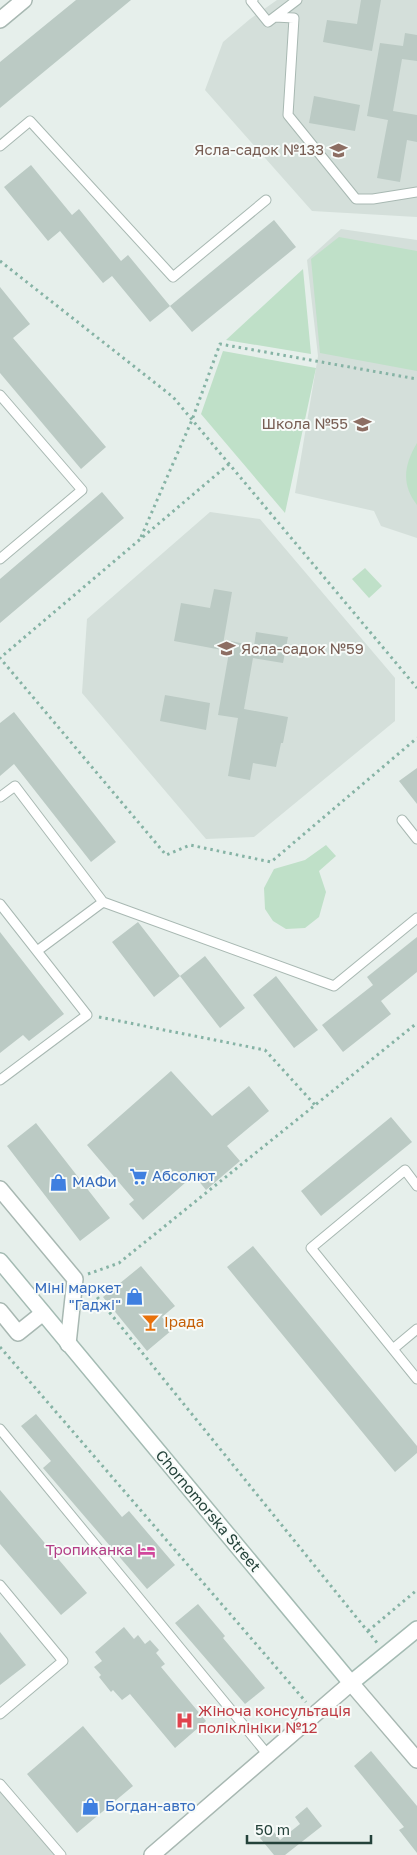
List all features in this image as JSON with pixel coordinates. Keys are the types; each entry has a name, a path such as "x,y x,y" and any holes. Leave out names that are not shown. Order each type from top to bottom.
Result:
{"street":[{"path":"0,20 24,0"},
{"path":"0,1189 78,1278 68,1344"},
{"name":"Chornomorska Street","path":"0,1261 417,1760"},
{"path":"0,1311 18,1333 43,1313"},
{"path":"152,1855 351,1683 417,1629"}],"lane":[{"path":"253,0 251,1 268,22 297,0"},
{"path":"275,17 294,18 288,115 356,199 417,192"},
{"path":"0,146 30,121 173,277 266,200"},
{"path":"0,395 82,490 0,559"},
{"path":"0,798 14,786 103,902 334,986 417,918"},
{"path":"402,820 417,839"},
{"path":"36,951 103,902"},
{"path":"0,904 86,1015 0,1080"},
{"path":"417,1186 405,1170 311,1248 417,1379"},
{"path":"393,1349 417,1329"},
{"path":"0,1429 268,1755"},
{"path":"0,1585 63,1661 0,1714"},
{"path":"0,1784 61,1855"}],"path":[{"path":"0,261 173,397 417,688"},
{"path":"140,539 192,420 220,344 417,379"},
{"path":"229,464 0,658 166,856 190,845 271,862 417,738"},
{"path":"86,1015 265,1050 315,1105"},
{"path":"386,1654 78,1278 119,1263 417,1023"},
{"path":"0,1347 316,1714"},
{"path":"368,1631 417,1590"}],"shaded area":[{"name":"Ясла-садок №133","path":"277,0 417,0 417,217 312,211 205,90 223,42 250,19"},
{"name":"Школа №55","path":"341,229 417,240 417,538 381,526 374,511 295,493 318,356 307,260"},
{"name":"Ясла-садок №59","path":"210,512 260,519 395,678 395,721 254,837 206,839 82,693 87,619"},
{"path":"0,1792 54,1855 0,1855"}],"green space":[{"path":"339,237 417,251 417,371 320,353 311,259"},
{"path":"303,269 311,354 226,340"},
{"path":"223,351 316,368 285,513 201,414"},
{"path":"417,443 417,505 408,490 406,474 409,459"},
{"path":"365,568 382,586 369,598 352,579"},
{"path":"326,845 336,856 319,871 326,892 319,917 305,928 286,929 273,921 265,909 264,888 274,869 305,860"}],"building":[{"path":"76,0 131,0 0,108 0,62"},
{"path":"361,0 381,0 372,51 323,42 327,20 357,24"},
{"path":"405,33 417,35 417,61 402,59 393,111 417,115 417,142 407,140 400,182 377,178 388,120 367,116 380,43 403,46"},
{"path":"314,96 360,105 355,131 309,123"},
{"path":"31,165 72,215 79,209 121,261 128,255 170,306 150,322 112,276 103,283 60,231 48,241 4,187"},
{"path":"274,220 296,247 192,332 170,306"},
{"path":"0,287 30,324 13,338 106,447 81,469 0,373"},
{"path":"102,492 124,518 0,623 0,579"},
{"path":"214,589 232,592 222,650 174,641 181,603 210,608"},
{"path":"256,632 288,637 283,663 253,658 244,709 288,717 276,767 253,763 250,780 228,776 238,718 218,715 231,641 254,646"},
{"path":"165,695 210,703 206,730 160,721"},
{"path":"14,712 116,842 91,862 14,764 0,776 0,723"},
{"path":"417,768 417,804 399,781"},
{"path":"138,922 180,976 154,997 112,942"},
{"path":"0,932 64,1014 29,1041 23,1035 0,1053"},
{"path":"417,937 417,972 381,1001 391,1014 343,1052 322,1025 373,985 367,977"},
{"path":"205,956 245,1008 220,1028 180,976"},
{"path":"276,976 318,1030 294,1048 253,995"},
{"path":"171,1071 212,1116 249,1086 269,1111 227,1146 240,1161 206,1190 194,1175 143,1220 129,1204 134,1200 87,1145"},
{"path":"391,1117 412,1142 321,1216 301,1191"},
{"name":"МАФи","path":"36,1123 110,1218 80,1241 7,1146"},
{"path":"253,1246 417,1446 417,1453 395,1472 227,1267"},
{"name":"Міні маркет \"Гаджі\"","path":"141,1266 175,1306 162,1317 172,1330 147,1351 103,1297"},
{"path":"36,1414 122,1517 129,1511 175,1565 147,1589 43,1468 51,1461 21,1426"},
{"path":"0,1490 87,1593 61,1615 0,1544"},
{"path":"198,1604 225,1636 223,1638 265,1688 245,1704 175,1623"},
{"path":"124,1627 134,1639 138,1635 145,1644 150,1640 159,1650 156,1653 165,1664 161,1667 206,1721 175,1748 130,1694 122,1700 113,1690 111,1692 94,1667 102,1661 95,1652"},
{"path":"0,1632 26,1665 0,1685"},
{"path":"83,1726 133,1786 77,1833 27,1774"},
{"path":"371,1751 417,1806 417,1853 399,1830 404,1827 354,1766"},
{"path":"307,1807 322,1826 285,1855 274,1855 260,1838 271,1828 280,1840 300,1824 295,1817"}],"place":[{"name":"Ясла-садок №133","path":"338,150"},
{"name":"Школа №55","path":"362,424"},
{"name":"Ясла-садок №59","path":"227,649"},
{"name":"Абсолют","path":"138,1176"},
{"name":"МАФи","path":"58,1182"},
{"name":"Міні маркет \"Гаджі\"","path":"135,1297"},
{"name":"Ірада","path":"150,1322"},
{"name":"Тропиканка","path":"147,1550"},
{"name":"Жіноча консультація поліклініки №12","path":"184,1720"},
{"name":"Богдан-авто","path":"91,1806"}]}
